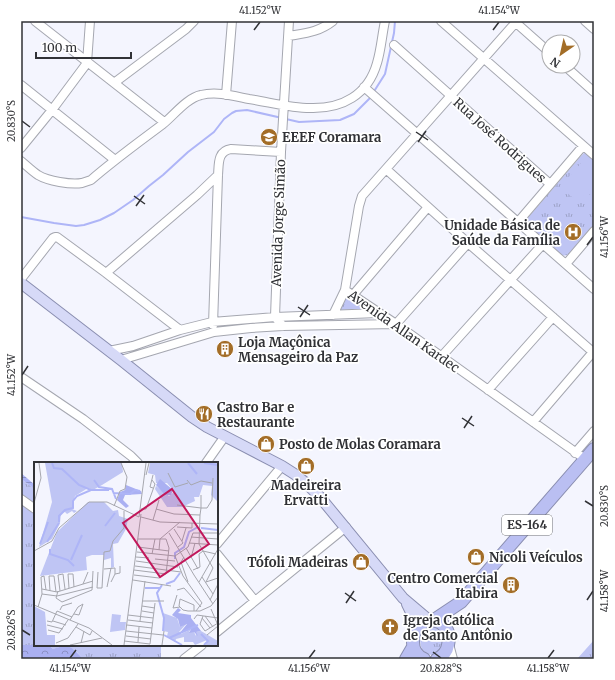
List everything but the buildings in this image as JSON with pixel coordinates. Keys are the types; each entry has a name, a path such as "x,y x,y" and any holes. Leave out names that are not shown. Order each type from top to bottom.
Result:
{"highway":[{"name":"ES-164","path":"461,602 580,456 594,449"},
{"path":"406,659 413,647 414,633 418,626 461,602"},
{"path":"437,659 443,656 446,652 452,622 461,602"},
{"path":"431,620 438,622 446,628 449,639"},
{"path":"413,647 418,655 424,659"}],"main road":[{"path":"21,283 192,417 207,427 282,466 307,484 346,527 404,598 431,620"},
{"path":"404,598 414,619 414,633"}],"street":[{"path":"35,21 164,122"},
{"path":"21,148 87,63 90,21"},
{"path":"114,83 186,29 194,21"},
{"path":"226,95 232,21"},
{"name":"Avenida Jorge Simão","path":"275,317 281,152 290,21"},
{"path":"289,36 313,32 326,27 333,21"},
{"path":"370,92 371,77 378,62 384,21"},
{"path":"441,21 594,155"},
{"path":"585,21 594,29"},
{"path":"515,22 541,45"},
{"name":"Avenida Allan Kardec","path":"515,22 362,196 345,290 396,324 580,456"},
{"name":"Rua José Rodrigues","path":"394,45 550,184"},
{"path":"574,74 594,92"},
{"path":"21,85 115,160"},
{"path":"21,161 45,179 77,184 84,183 91,180 192,99 200,95 213,93 226,95 284,113 310,108 327,107 342,103 356,95 370,92"},
{"path":"370,92 594,288"},
{"path":"518,222 583,146"},
{"path":"214,332 212,322 218,176 221,154 230,149 281,152"},
{"path":"386,168 468,243 594,352 533,422"},
{"path":"106,273 218,176"},
{"path":"353,295 428,207"},
{"path":"566,264 594,231"},
{"path":"21,279 55,237 57,237 63,240 180,330"},
{"path":"121,360 214,332 283,326 396,324 468,243"},
{"path":"441,357 543,244"},
{"path":"333,315 345,290"},
{"path":"109,351 133,346 180,330 212,322 275,317 378,313"},
{"path":"310,316 310,326"},
{"path":"275,317 283,326"},
{"path":"488,390 553,317"},
{"path":"21,377 83,419 137,462"},
{"path":"580,456 594,431"},
{"path":"207,462 225,436"},
{"path":"218,543 282,466"},
{"path":"21,499 34,508"},
{"path":"218,631 346,527"},
{"path":"218,555 254,602"},
{"path":"449,639 452,659"},
{"path":"184,659 201,646"}],"green space":[{"path":"586,152 594,158 594,225 570,253 564,256 527,226 525,221"},
{"path":"587,156 594,163 594,183 578,202 560,187"},
{"path":"594,190 594,210 584,201"},
{"path":"346,294 366,309 339,310"},
{"path":"21,479 34,488 34,644 21,645"},
{"path":"428,628 436,628 442,633 443,647 435,655 429,654 422,649 420,640 424,631"},
{"path":"594,640 594,659 577,659"},
{"path":"21,645 50,646 53,649 67,646 73,649 83,659 21,659"},
{"path":"50,646 161,646 161,659 83,659 75,650 60,647 53,649"}],"shaded area":[{"path":"21,473 34,484 34,488 21,479"}],"waterway":[{"path":"373,93 385,74 394,33 395,21"},
{"path":"286,119 299,122 340,120 354,114 371,97"},
{"path":"21,217 76,226 100,220 114,213 133,200 188,152 214,132 224,119 232,113 247,110 282,118"}],"place":[{"name":"EEEF Coramara","path":"269,137"},
{"name":"Unidade Básica de Saúde da Família","path":"573,232"},
{"name":"Loja Maçônica Mensageiro da Paz","path":"225,349"},
{"name":"Castro Bar e Restaurante","path":"204,414"},
{"name":"Posto de Molas Coramara","path":"266,444"},
{"name":"Madeireira Ervatti","path":"306,466"},
{"name":"Nicoli Veículos","path":"476,557"},
{"name":"Tófoli Madeiras","path":"361,562"},
{"name":"Centro Comercial Itabira","path":"511,585"},
{"name":"Igreja Católica de Santo Antônio","path":"390,627"}]}
